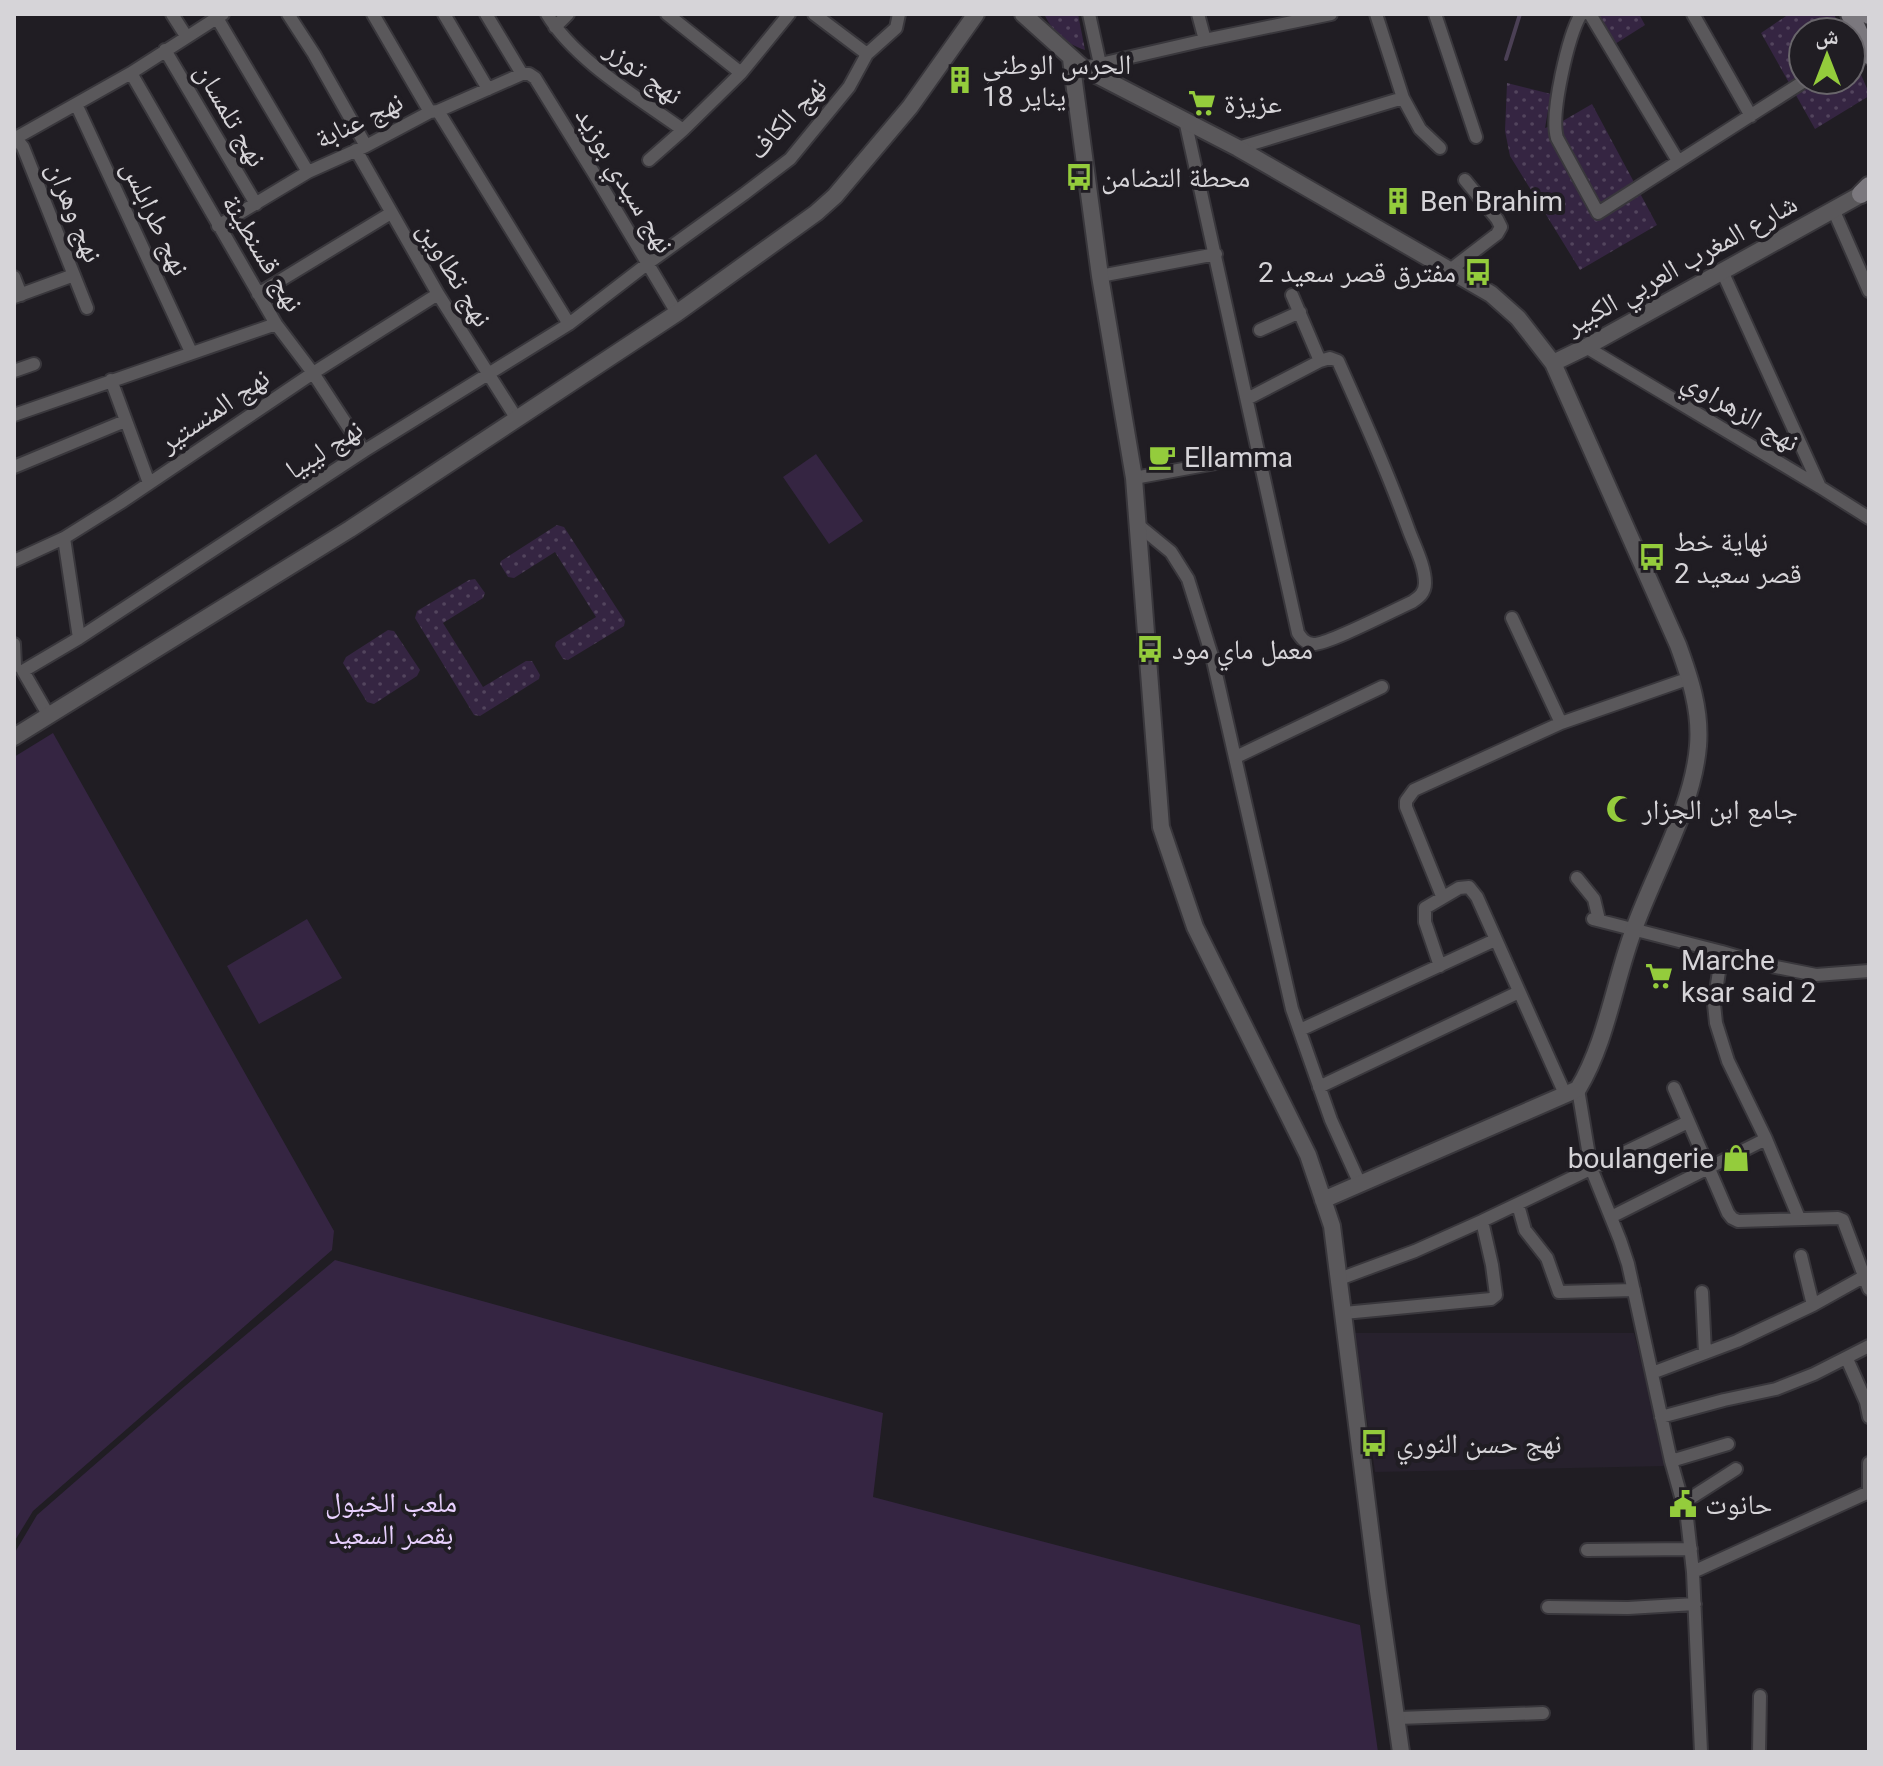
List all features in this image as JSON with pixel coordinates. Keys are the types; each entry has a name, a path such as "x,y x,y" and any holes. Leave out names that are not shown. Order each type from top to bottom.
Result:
{"street":[{"path":"172,14 186,36"},
{"name":"نهج تطاوين","path":"288,14 314,54 391,213 517,419"},
{"path":"373,14 569,324"},
{"path":"444,14 488,89"},
{"name":"نهج سيدي بوزيد","path":"486,14 526,74 535,78 677,313"},
{"name":"نهج توزر","path":"547,14 573,48 683,130"},
{"path":"555,27 568,14"},
{"path":"667,14 741,73"},
{"path":"649,160 741,73 789,14"},
{"path":"814,14 867,54"},
{"name":"نهج الكاف","path":"647,264 790,159 849,87 867,54 893,32 899,14"},
{"path":"14,737 350,529 677,313 816,213 835,196 910,107 976,14"},
{"name":"شارع المغرب العربي الكبير","path":"1023,14 1085,64 1491,294 1518,318 1553,363 1866,190"},
{"name":"شارع المغرب العربي الكبير","path":"1032,14 1042,31"},
{"path":"1089,14 1085,64 1100,276 1134,478 1161,827 1195,927 1308,1155 1332,1226 1401,1752"},
{"path":"1198,14 1205,40"},
{"path":"1085,64 1205,40 1272,20 1331,14"},
{"path":"1376,14 1403,98 1420,129 1440,148"},
{"path":"1435,14 1476,137"},
{"path":"1581,14 1571,36 1554,128 1598,213 1787,92"},
{"path":"1590,14 1678,161"},
{"path":"1693,14 1751,116"},
{"path":"14,138 131,73 220,16 308,172"},
{"name":"نهج تلمسان","path":"165,50 256,204"},
{"name":"نهج قسنطينة","path":"131,73 276,324 313,373 364,451"},
{"name":"نهج عنابة","path":"218,226 308,172 434,112 526,74"},
{"path":"1238,148 1403,98"},
{"name":"نهج طرابلس","path":"76,104 191,352"},
{"path":"1185,120 1298,633 1302,640 1315,644 1325,642 1421,596 1425,589 1423,567 1362,411 1338,361 1330,358 1320,361 1247,399"},
{"name":"نهج وهران","path":"14,138 23,147 87,308"},
{"path":"1450,270 1497,234 1501,227 1465,180"},
{"path":"1833,209 1869,291"},
{"path":"258,294 391,213"},
{"path":"1100,276 1216,254"},
{"name":"نهج ليبيا","path":"17,667 79,638 364,451 569,324 647,264"},
{"path":"1722,271 1820,487"},
{"path":"14,277 17,296 74,275"},
{"name":"نهج المنستير","path":"14,561 64,538 438,294"},
{"path":"1292,295 1320,361"},
{"path":"1260,330 1300,312"},
{"path":"14,415 276,324"},
{"name":"نهج الزهراوي","path":"1586,347 1869,518"},
{"path":"1323,1200 1571,1092 1591,1066 1633,930 1692,785 1698,746 1698,714 1690,678 1553,363"},
{"path":"14,371 34,364"},
{"path":"111,380 149,483"},
{"path":"14,467 125,421"},
{"path":"1134,478 1260,455"},
{"path":"1138,525 1171,552 1188,579 1212,656 1292,1009 1331,1120 1360,1184"},
{"path":"64,538 79,638"},
{"path":"1512,618 1561,723"},
{"path":"14,644 17,667 49,716"},
{"path":"1442,896 1406,807 1409,795 1421,786 1561,723 1690,678"},
{"path":"1236,757 1382,687"},
{"path":"1577,878 1594,899 1596,920 1766,965 1816,975 1869,971"},
{"path":"1440,966 1424,915 1425,908 1442,896 1464,887 1473,890 1519,992 1571,1092 1591,1168 1624,1252 1683,1503 1693,1572 1701,1752"},
{"path":"1300,1030 1495,940"},
{"path":"1722,952 1714,1004 1716,1023 1728,1061 1766,1139 1799,1218"},
{"path":"1319,1087 1519,992"},
{"path":"1652,1373 1737,1341 1867,1282 1843,1220 1799,1218 1738,1221 1732,1218 1674,1088"},
{"path":"1339,1279 1415,1251 1518,1205 1688,1122"},
{"path":"1611,1217 1766,1139"},
{"path":"1518,1205 1525,1230 1547,1258 1559,1292 1634,1290"},
{"path":"1344,1313 1491,1299 1496,1295 1496,1282 1482,1221"},
{"path":"1801,1256 1813,1305"},
{"path":"1702,1292 1705,1353"},
{"path":"1661,1417 1776,1389 1847,1359 1869,1346"},
{"path":"1847,1359 1866,1402 1869,1417"},
{"path":"1671,1461 1728,1444"},
{"path":"1693,1572 1869,1490 1869,1456"},
{"path":"1683,1503 1736,1469"},
{"path":"1587,1550 1691,1549"},
{"path":"1548,1607 1628,1608 1695,1604"},
{"path":"1759,1752 1760,1696"},
{"path":"1398,1718 1543,1713"}],"shaded area":[{"path":"1354,1333 1634,1333 1667,1466 1375,1472"}],"green space":[{"path":"1044,14 1078,14 1085,50 1061,37"},
{"path":"1597,14 1639,14 1645,25 1615,44"},
{"path":"1789,14 1835,16 1787,16 1787,79 1761,33"},
{"path":"1507,83 1551,94 1545,128 1592,104 1657,225 1580,270 1510,156 1505,131"},
{"path":"1867,88 1869,96 1815,129 1796,96 1867,96"},
{"path":"816,454 863,521 829,544 783,477"},
{"path":"557,525 564,527 625,621 624,626 568,660 563,659 555,646 556,642 596,617 555,552 514,578 508,577 500,564"},
{"path":"475,579 485,593 483,598 443,623 483,687 526,661 532,661 540,675 539,679 480,716 474,715 415,618 417,611"},
{"path":"388,630 394,631 420,670 417,676 374,704 367,702 343,663 346,657"},
{"path":"53,733 334,1231 332,1250 33,1511 14,1542 14,757"},
{"path":"307,919 342,978 259,1024 227,966"},
{"name":"ملعب الخيول بقصر السعيد","path":"335,1260 883,1413 873,1497 1360,1625 1378,1752 14,1752 14,1554 37,1515"}],"waterway":[{"path":"1506,59 1520,14"}],"place":[{"name":"الحرس الوطني 18 يناير","path":"960,80"},
{"name":"عزيزة","path":"1202,103"},
{"name":"محطة التضامن","path":"1079,177"},
{"name":"Ben Brahim","path":"1398,201"},
{"name":"مفترق قصر سعيد 2","path":"1478,272"},
{"name":"Ellamma","path":"1162,457"},
{"name":"نهاية خط قصر سعيد 2","path":"1652,557"},
{"name":"معمل ماي مود","path":"1150,649"},
{"name":"جامع ابن الجزار","path":"1620,809"},
{"name":"Marche ksar said 2","path":"1659,976"},
{"name":"boulangerie","path":"1736,1158"},
{"name":"نهج حسن النوري","path":"1374,1443"},
{"name":"حانوت","path":"1683,1504"}]}
